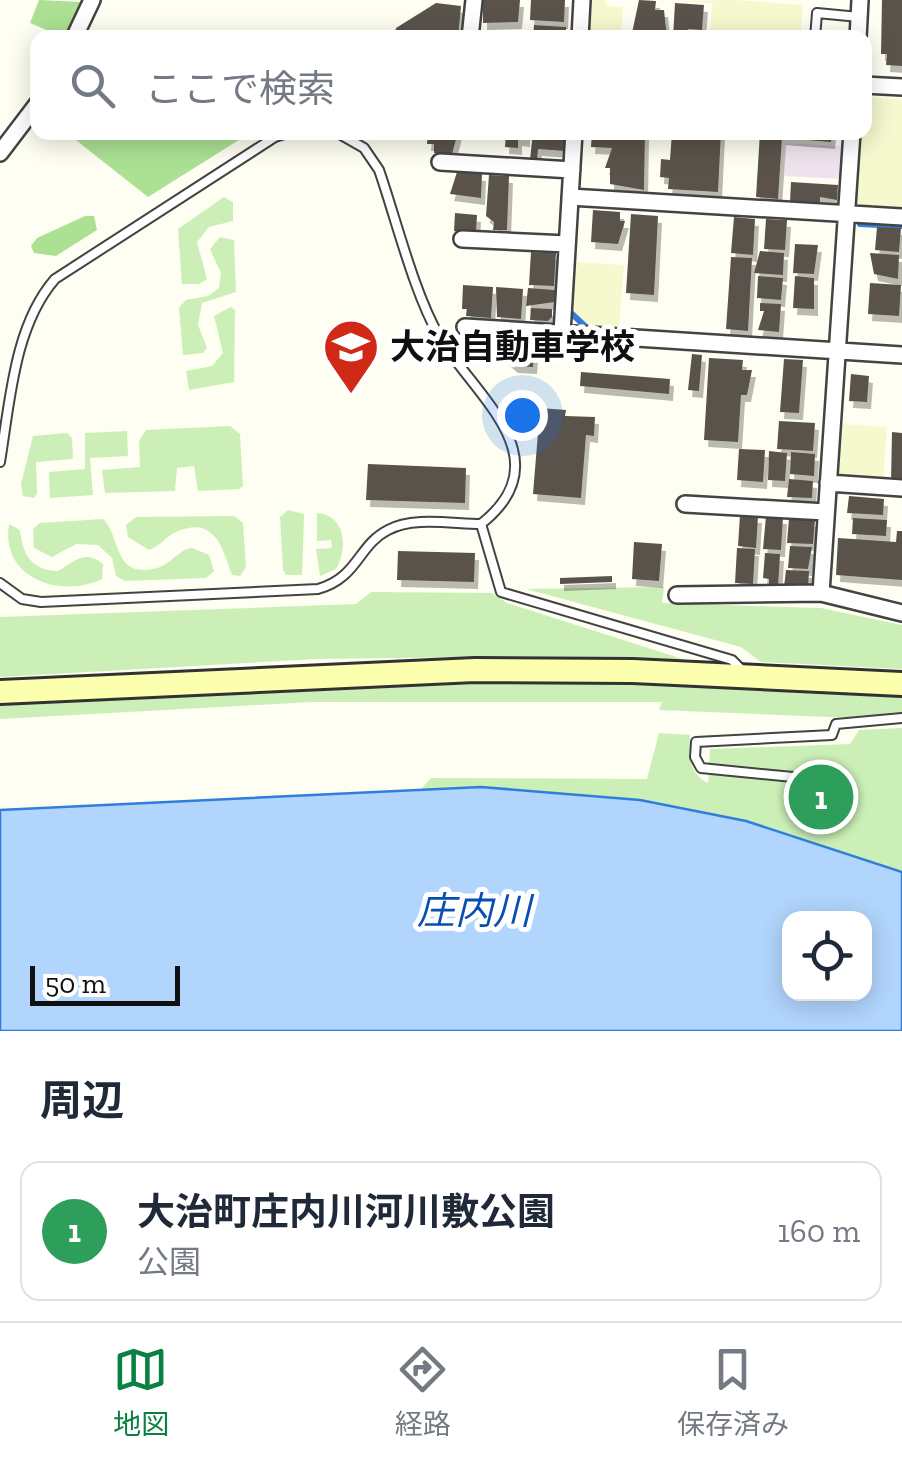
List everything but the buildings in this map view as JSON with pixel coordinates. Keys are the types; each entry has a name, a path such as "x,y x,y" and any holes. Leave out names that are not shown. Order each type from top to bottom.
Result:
{"street":[{"path":"78,30 92,0"},
{"path":"471,30 474,0"},
{"path":"580,30 582,0"},
{"path":"872,85 902,87"},
{"path":"0,153 30,114"},
{"path":"562,333 574,140"},
{"path":"821,594 851,140"},
{"path":"440,162 572,170"},
{"path":"570,197 902,217"},
{"path":"462,239 567,244"},
{"path":"464,327 902,355"},
{"path":"828,483 902,488"},
{"path":"685,504 826,512"},
{"path":"677,595 821,594 902,613"},
{"path":"0,692 475,670 902,684"}],"lane":[{"path":"816,30 817,13 859,8"},
{"path":"0,462 29,319 40,296 71,269 272,140"},
{"path":"0,583 22,599 41,602 318,589 349,574 384,531 404,524 482,524 500,505 512,476 513,445 506,424 438,336 378,170 364,148 350,140"},
{"path":"482,524 501,592 732,660 748,676"},
{"path":"793,777 701,768 695,757 696,742 832,735 836,724 902,718"}],"shaded area":[{"path":"786,143 842,146 840,179 784,176"}],"green space":[{"path":"39,0 81,2 82,11 68,30 46,30 30,23"},
{"path":"587,0 606,0 606,6 623,7 621,30 585,30"},
{"path":"683,1 803,5 801,30 710,30 712,3"},
{"path":"872,97 902,99 902,210 854,204 861,140 872,140"},
{"path":"76,140 239,140 148,197"},
{"path":"224,197 233,202 233,221 209,227 197,242 207,279 199,284 182,284 178,229"},
{"path":"85,216 94,216 97,230 56,256 34,253 31,246 37,238"},
{"path":"220,237 234,240 236,292 202,303 198,325 207,348 203,353 183,355 179,308 186,300 208,296 219,288 221,273 210,249"},
{"path":"576,262 624,265 619,329 586,327 572,317"},
{"path":"231,307 235,310 234,382 189,390 186,371 212,366 223,353 214,316"},
{"path":"840,424 887,427 883,481 836,478"},
{"path":"230,426 240,434 243,486 239,489 198,491 194,466 177,468 175,491 105,493 102,470 140,467 139,441 146,430"},
{"path":"127,431 128,456 90,458 93,495 50,498 49,472 85,469 85,433"},
{"path":"67,433 72,438 73,459 36,462 37,494 34,498 23,496 21,484 33,436"},
{"path":"288,510 304,514 302,575 286,575 283,570 280,517"},
{"path":"317,513 334,520 343,543 336,569 320,576 316,549 332,548 331,540 317,541"},
{"path":"234,516 243,523 246,567 240,576 232,575 221,546 209,531 190,528 172,534 149,550 128,537 126,525 136,517"},
{"path":"103,519 120,554 132,568 157,568 192,548 209,555 214,571 206,578 125,581 116,576 112,558 98,545 76,544 52,557 34,548 33,529 40,523"},
{"path":"9,524 20,530 26,554 41,568 58,571 80,558 91,557 103,564 102,579 70,586 38,580 14,559"},
{"path":"664,587 662,603 821,608 902,625 902,669 761,662 741,647 526,589"},
{"path":"371,592 492,593 507,603 692,662 477,657 316,659 0,677 0,617 356,604"},
{"path":"571,680 902,697 902,713 854,718 659,710 662,702 312,702 0,719 0,704"},
{"path":"902,728 902,872 746,821 640,800 420,790 431,778 647,779 659,733 690,735 693,769 708,783 710,749 850,744 859,730"}],"water":[{"name":"庄内川","path":"481,787 640,800 746,821 902,872 902,1031 0,1031 0,810"}],"waterway":[{"path":"860,224 902,226"},
{"path":"570,312 588,329"}],"place":[{"name":"大治自動車学校","path":"351,396"},
{"name":"大治町庄内川河川敷公園","path":"821,797"}]}
